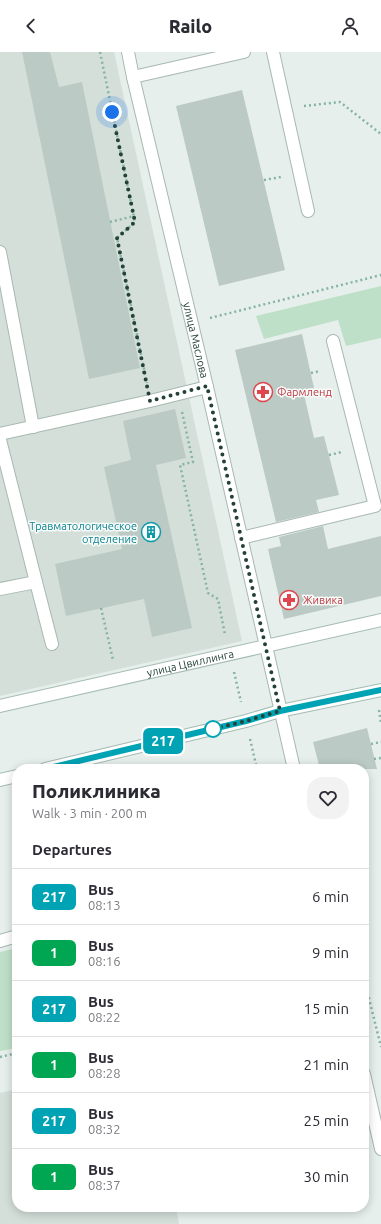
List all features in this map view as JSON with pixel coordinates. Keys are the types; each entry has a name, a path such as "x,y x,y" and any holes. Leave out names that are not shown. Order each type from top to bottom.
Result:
{"street":[{"name":"улица Маслова","path":"128,52 207,386 293,764"},
{"path":"133,77 244,52"},
{"path":"273,52 308,211"},
{"path":"0,252 33,427"},
{"path":"241,538 378,506 333,341"},
{"path":"0,434 150,401 207,386"},
{"path":"0,440 52,644"},
{"path":"0,589 36,582"},
{"name":"улица Цвиллинга","path":"0,706 381,620"},
{"path":"66,764 246,721 280,711 381,690"},
{"path":"0,780 12,777"},
{"path":"0,940 12,937"},
{"path":"369,1096 381,1149"}],"path":[{"path":"100,52 135,222 117,238 150,401"},
{"path":"286,108 340,102 381,134"},
{"path":"110,222 134,216"},
{"path":"208,319 381,275"},
{"path":"182,410 193,462 180,465 208,593 218,599 226,639"},
{"path":"101,608 114,664"},
{"path":"379,710 381,723"},
{"path":"371,744 381,742"},
{"path":"374,759 381,758"},
{"path":"369,998 381,1047"},
{"path":"0,1057 12,1054"}],"shaded area":[{"path":"0,52 114,52 242,641 0,696"},
{"path":"12,1090 12,1212 177,1212 179,1224 0,1224 0,1093"}],"green space":[{"path":"381,286 381,338 346,346 338,320 264,339 256,316"},
{"path":"12,949 12,1049 0,1051 0,952"}],"building":[{"path":"22,52 50,52 59,87 82,82 140,368 89,379"},
{"path":"242,90 285,270 219,286 176,106"},
{"path":"302,334 314,388 303,390 314,438 324,436 339,495 316,500 319,512 276,522 235,350"},
{"name":"Травматологическое отделение","path":"175,409 186,458 156,465 192,628 152,637 144,599 66,616 55,564 122,549 104,467 131,460 123,421"},
{"path":"323,526 328,549 381,536 381,596 284,619 268,549 281,546 279,537"},
{"path":"367,728 377,769 369,769 369,764 319,764 313,742"}],"bus line":[{"name":"217","path":"66,764 246,721 280,711 381,690"}],"place":[{"name":"Фармленд","path":"263,392"},
{"name":"Травматологическое отделение","path":"151,532"},
{"name":"Живика","path":"289,600"}],"route":[{"path":"112,112 135,222 117,238 150,401 207,386 280,711 213,729"}]}
